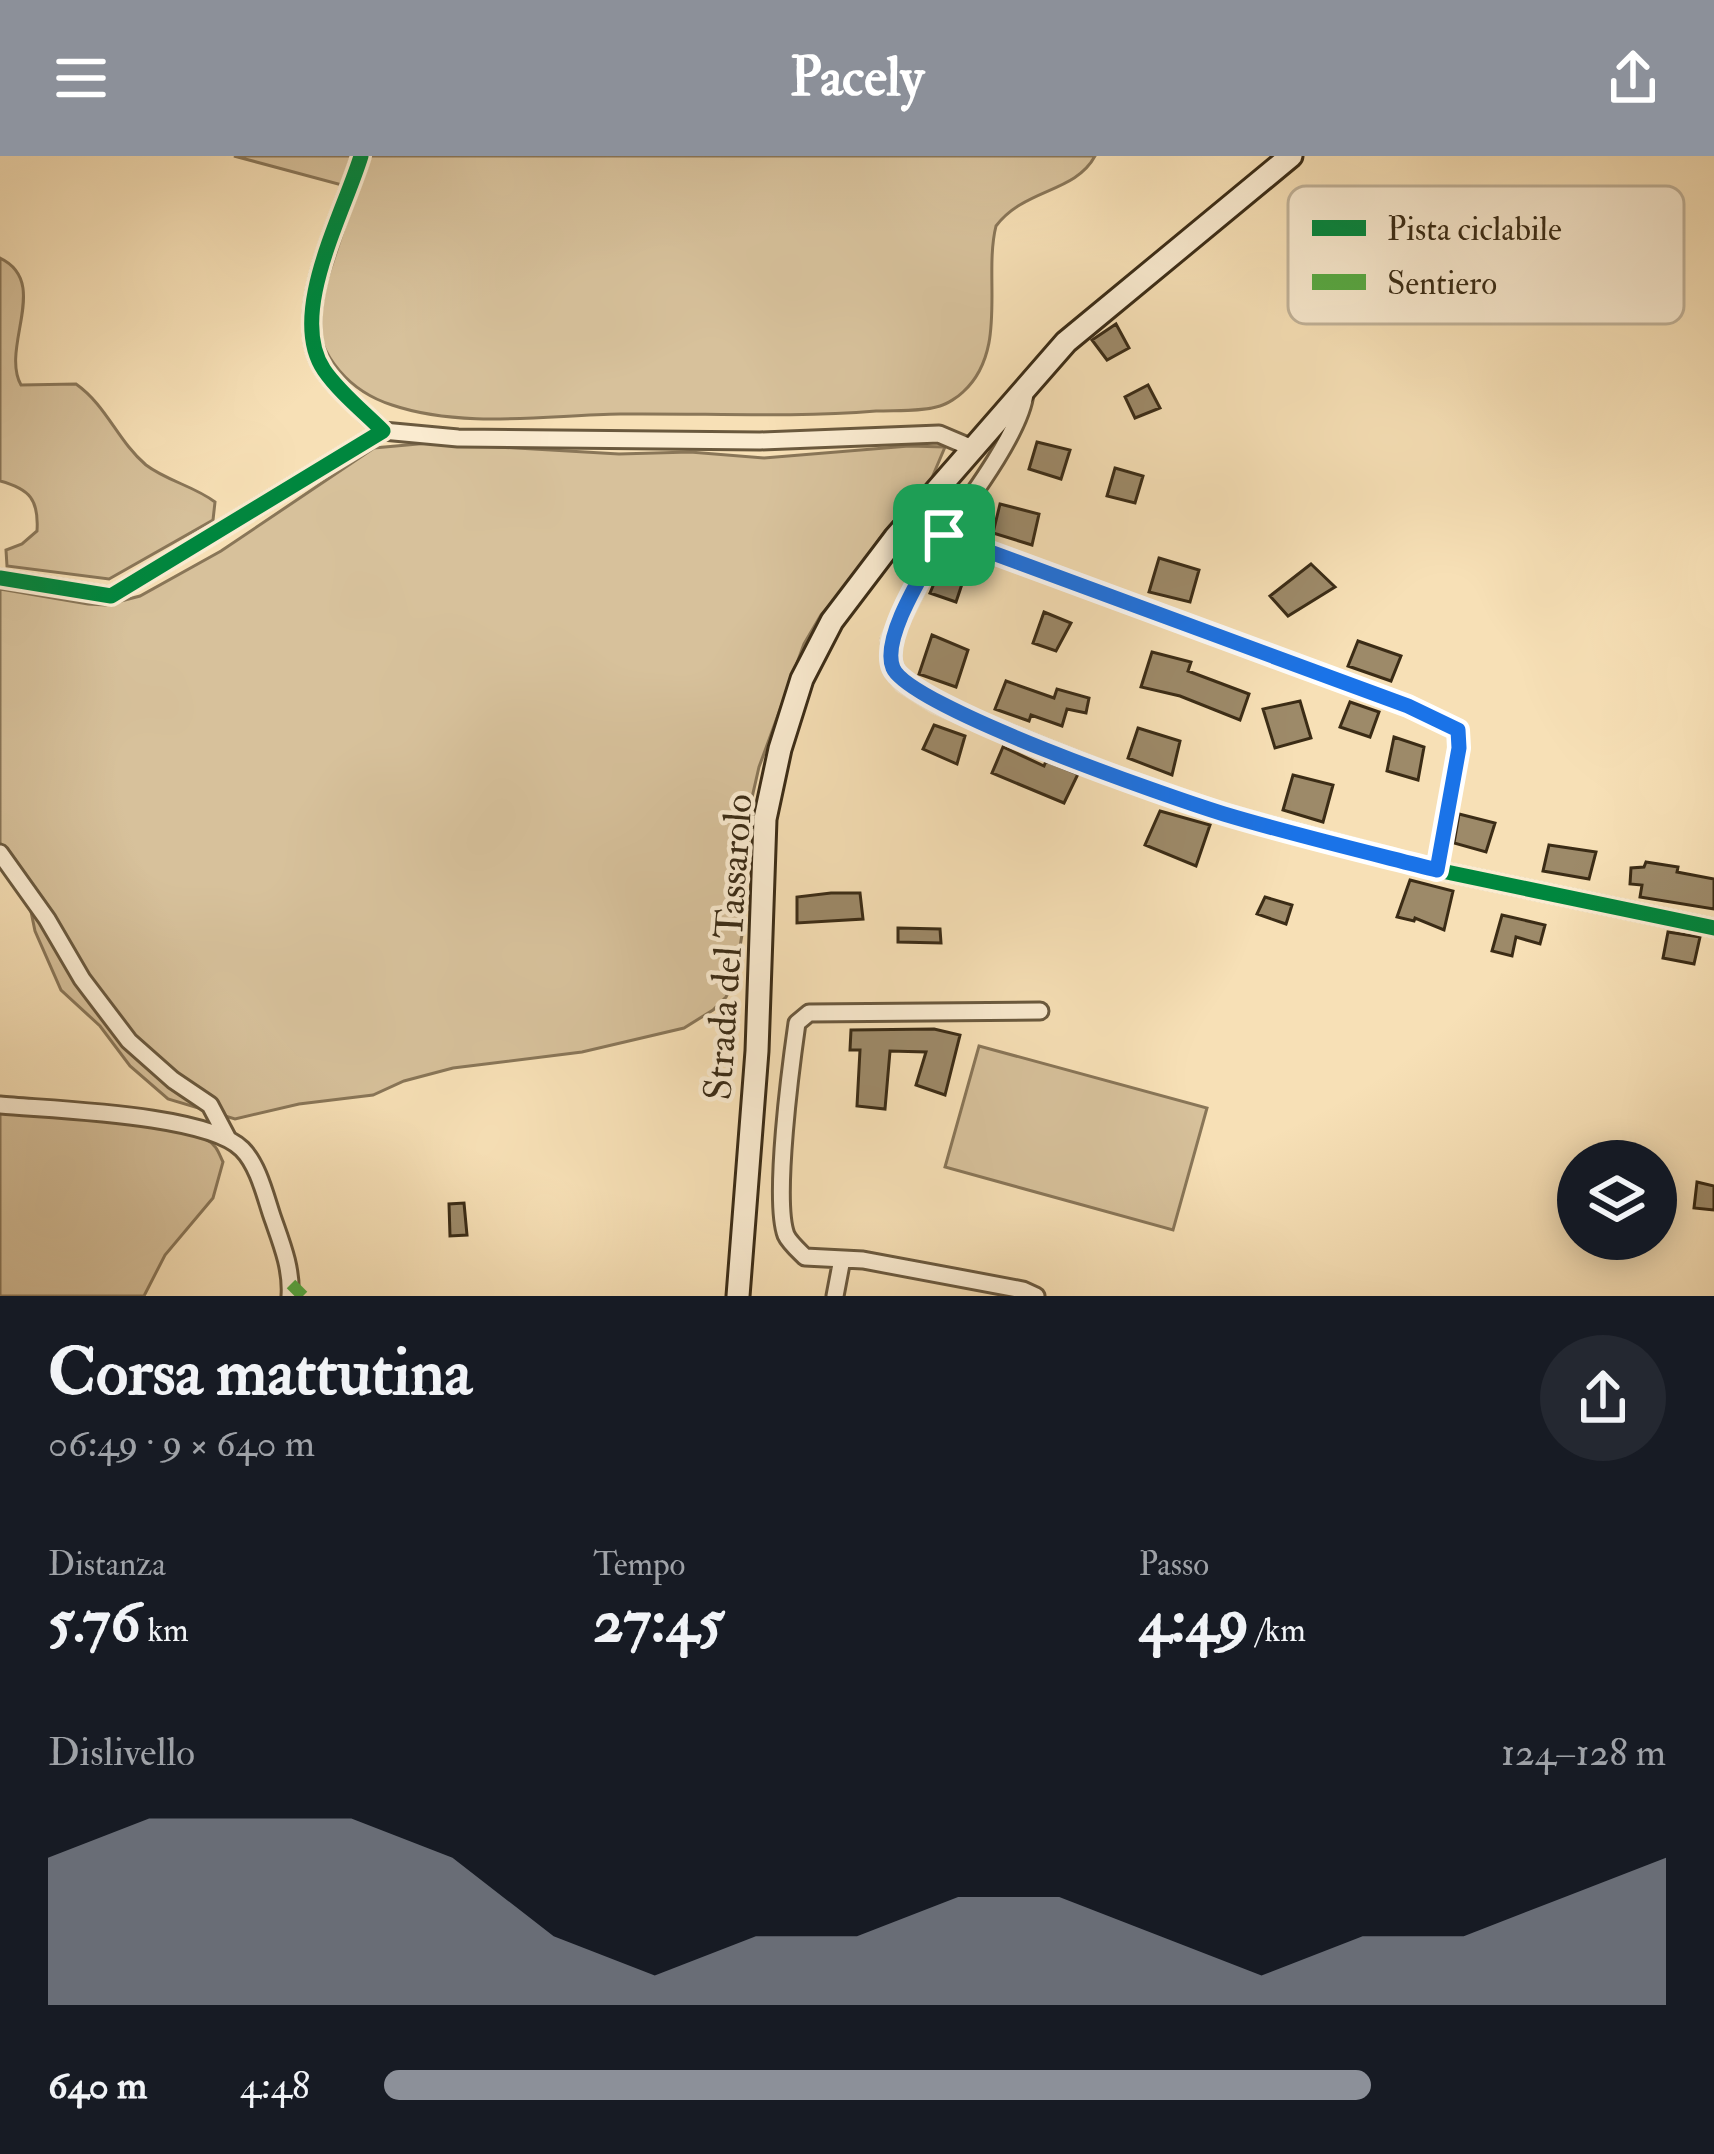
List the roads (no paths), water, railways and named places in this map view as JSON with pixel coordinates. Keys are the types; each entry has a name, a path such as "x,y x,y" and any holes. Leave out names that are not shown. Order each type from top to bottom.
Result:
{"main road":[{"name":"Strada del Tassarolo","path":"738,1296 757,1051 765,819 802,679 832,621 972,448 1066,342 1291,156"}],"street":[{"path":"362,156 311,302 309,334 324,369 383,431"},
{"path":"1026,385 1020,413 944,535 890,640 893,670 903,683 936,704 1222,813 1437,870 1714,928"},
{"path":"0,578 111,596 383,431 458,438 760,441 939,434 972,448"},
{"path":"944,535 1408,706 1458,730 1459,748 1437,870"},
{"path":"0,853 47,919 82,980 129,1041 210,1105 228,1139"},
{"path":"1036,1296 842,1259 805,1257 787,1236 783,1202 788,1089 797,1023 808,1013 1040,1011"},
{"path":"0,1105 186,1125 242,1148 285,1252 290,1296"},
{"path":"836,1296 842,1259"}]}
